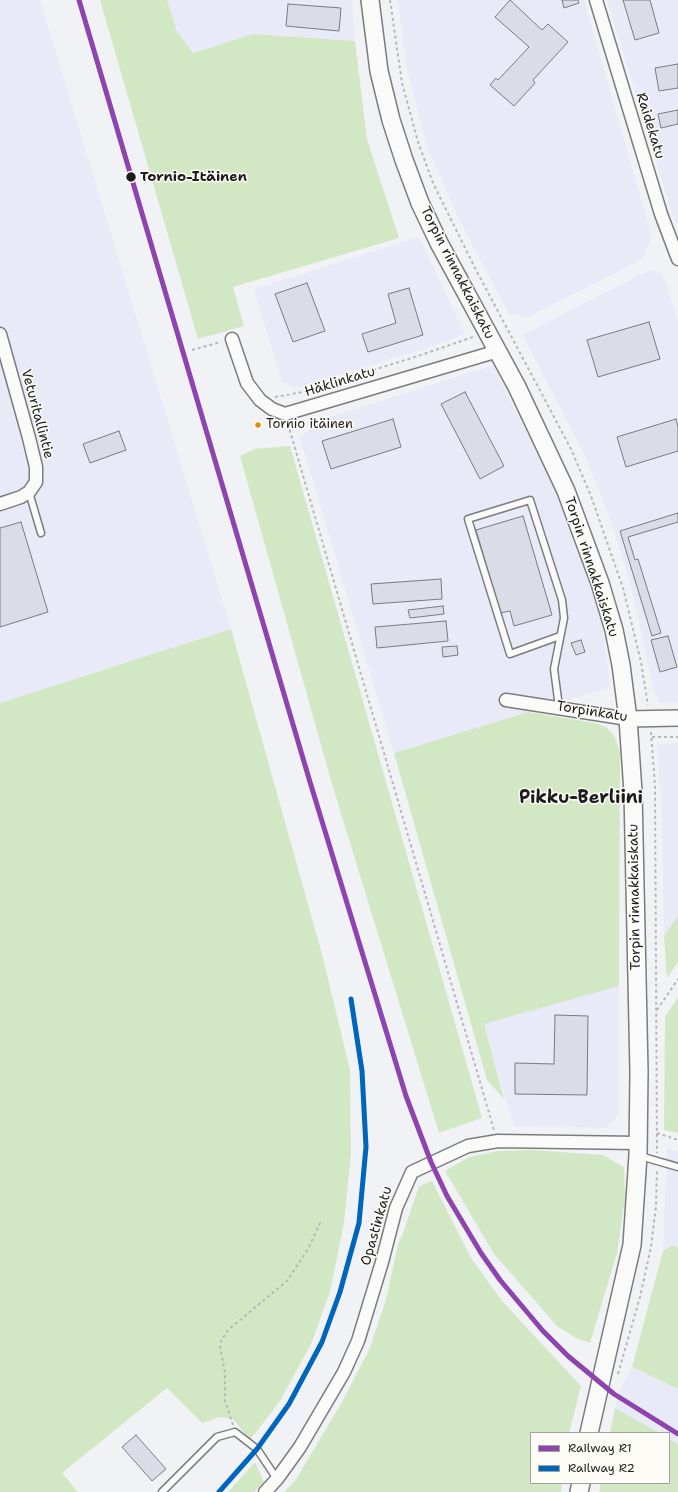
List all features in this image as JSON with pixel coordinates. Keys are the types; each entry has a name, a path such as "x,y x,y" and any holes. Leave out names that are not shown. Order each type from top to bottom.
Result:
{"main road":[{"name":"Torpin rinnakkaiskatu","path":"370,0 379,70 391,120 404,160 420,202 439,243 486,332 498,351 550,455 582,531 614,630 621,665 628,719 633,800 639,1064 638,1149 632,1245 589,1432"}],"street":[{"name":"Raidekatu","path":"596,0 662,214 677,252"},
{"name":"Veturitallintie","path":"0,334 36,467 36,482 29,492"},
{"path":"232,339 247,383 260,400 272,409 285,414"},
{"name":"Häklinkatu","path":"285,414 498,351"},
{"path":"0,504 21,497 29,492"},
{"name":"Torpinkatu","path":"506,700 559,707 628,719 678,718"},
{"name":"Opastinkatu","path":"265,1492 277,1479 300,1447 344,1372 358,1341 382,1262 396,1208 412,1172 468,1146 498,1141 638,1149"}],"lane":[{"path":"29,492 41,533"},
{"path":"559,707 554,669 564,618 562,600 530,500 468,518 510,654 560,636"},
{"path":"638,1149 678,1168"},
{"path":"162,1492 217,1437 226,1433 235,1432 256,1449 277,1479"}],"path":[{"path":"260,400 303,392 418,356 506,325"},
{"path":"192,350 232,339"},
{"path":"285,414 490,1119 498,1141"},
{"path":"652,738 678,737"},
{"path":"656,1011 678,978"},
{"path":"658,1133 678,1140"},
{"path":"235,1432 225,1401 225,1373 220,1346 221,1341 228,1330 287,1281 308,1249 322,1221"}],"shaded area":[{"path":"0,0 40,0 231,629 0,703"},
{"path":"167,0 352,0 355,41 253,34 193,53 177,31"},
{"path":"398,0 584,0 652,237 642,259 527,318 509,314 460,221 427,146 407,69"},
{"path":"607,0 678,0 678,224 675,223"},
{"path":"419,237 465,334 421,350 295,388 282,382 254,289"},
{"path":"649,270 662,273 678,321 678,703 660,703 654,691 632,591 614,529 588,462 523,335"},
{"path":"493,365 551,482 590,576 603,629 610,687 394,753 300,438 321,420"},
{"path":"678,743 678,916 664,936 661,796 657,744"},
{"path":"619,986 619,1114 605,1128 514,1126 483,1024"},
{"path":"667,1148 678,1152 678,1255 663,1251"},
{"path":"632,1367 678,1389 678,1444 670,1440 670,1432 657,1432 615,1408 621,1388"}],"green space":[{"path":"100,0 167,0 177,31 193,53 253,34 355,41 367,139 399,238 233,287 244,326 198,339"},
{"path":"290,446 482,1118 439,1133 332,784 240,456 254,449"},
{"path":"231,629 323,958 350,1070 351,1154 344,1223 330,1292 311,1344 280,1401 250,1440 233,1419 220,1417 202,1423 167,1388 62,1473 78,1492 0,1492 0,703"},
{"path":"528,712 595,723 606,727 614,735 620,752 619,986 484,1024 504,1099 487,1080 394,753"},
{"path":"678,916 678,962 667,978 664,936"},
{"path":"678,997 678,1133 664,1130 665,1017"},
{"path":"531,1150 603,1155 624,1167 625,1198 617,1253 590,1343 576,1338 557,1326 494,1254 445,1171 469,1157 498,1151"},
{"path":"432,1181 471,1258 502,1301 581,1386 569,1432 530,1432 530,1484 562,1484 561,1492 284,1492 295,1481 342,1402 370,1348 387,1296 398,1244 419,1186"},
{"path":"673,1245 678,1248 678,1389 632,1367 663,1251"},
{"path":"615,1408 657,1432 610,1432"},
{"path":"670,1440 678,1444 678,1492 599,1492 601,1484 670,1484"},
{"path":"255,1462 264,1482 254,1492 228,1492"}],"building":[{"path":"510,0 542,30 548,24 568,42 533,80 535,83 514,106 490,85 496,78 498,80 529,47 495,17"},
{"path":"562,0 578,0 579,3 564,8"},
{"path":"623,0 650,0 659,33 635,40"},
{"path":"288,4 341,8 339,31 286,26"},
{"path":"678,64 678,88 659,91 655,68"},
{"path":"678,110 678,124 661,128 658,114"},
{"path":"307,283 325,331 293,342 275,294"},
{"path":"409,288 423,335 368,352 362,334 396,323 388,294"},
{"path":"649,322 660,359 598,377 587,340"},
{"path":"465,392 504,466 480,479 441,404"},
{"path":"393,419 401,447 331,469 322,441"},
{"path":"676,419 678,427 678,451 626,467 617,437"},
{"path":"119,431 126,450 90,463 83,444"},
{"path":"678,513 678,522 628,537 635,560 638,559 661,633 652,636 620,531"},
{"path":"523,516 552,615 514,626 510,611 500,613 476,530"},
{"path":"21,522 48,612 0,627 0,528"},
{"path":"441,579 442,599 373,604 371,584"},
{"path":"443,606 444,614 410,618 408,610"},
{"path":"446,621 448,641 377,648 375,627"},
{"path":"668,636 677,667 660,672 651,640"},
{"path":"581,640 585,652 576,655 571,643"},
{"path":"457,646 458,655 443,657 442,647"},
{"path":"555,1015 588,1016 587,1095 515,1094 515,1063 554,1064"},
{"path":"136,1435 166,1469 152,1481 122,1447"}],"railway":[{"path":"310,782 406,1096 431,1162 447,1196 481,1253 500,1280 543,1331 568,1356 614,1394 678,1434"}],"rail line":[{"name":"R1","path":"79,0 310,782 406,1096 431,1162 447,1196 481,1253 500,1280 543,1331 568,1356 614,1394 678,1434"},
{"name":"R2","path":"219,1492 257,1449 289,1404 322,1342 340,1292 359,1223 366,1147 362,1071 351,999"}],"place":[{"name":"Tornio-Itäinen","path":"131,177"},
{"name":"Tornio itäinen","path":"258,425"}],"district":[{"name":"Pikku-Berliini","path":"581,798"}]}
